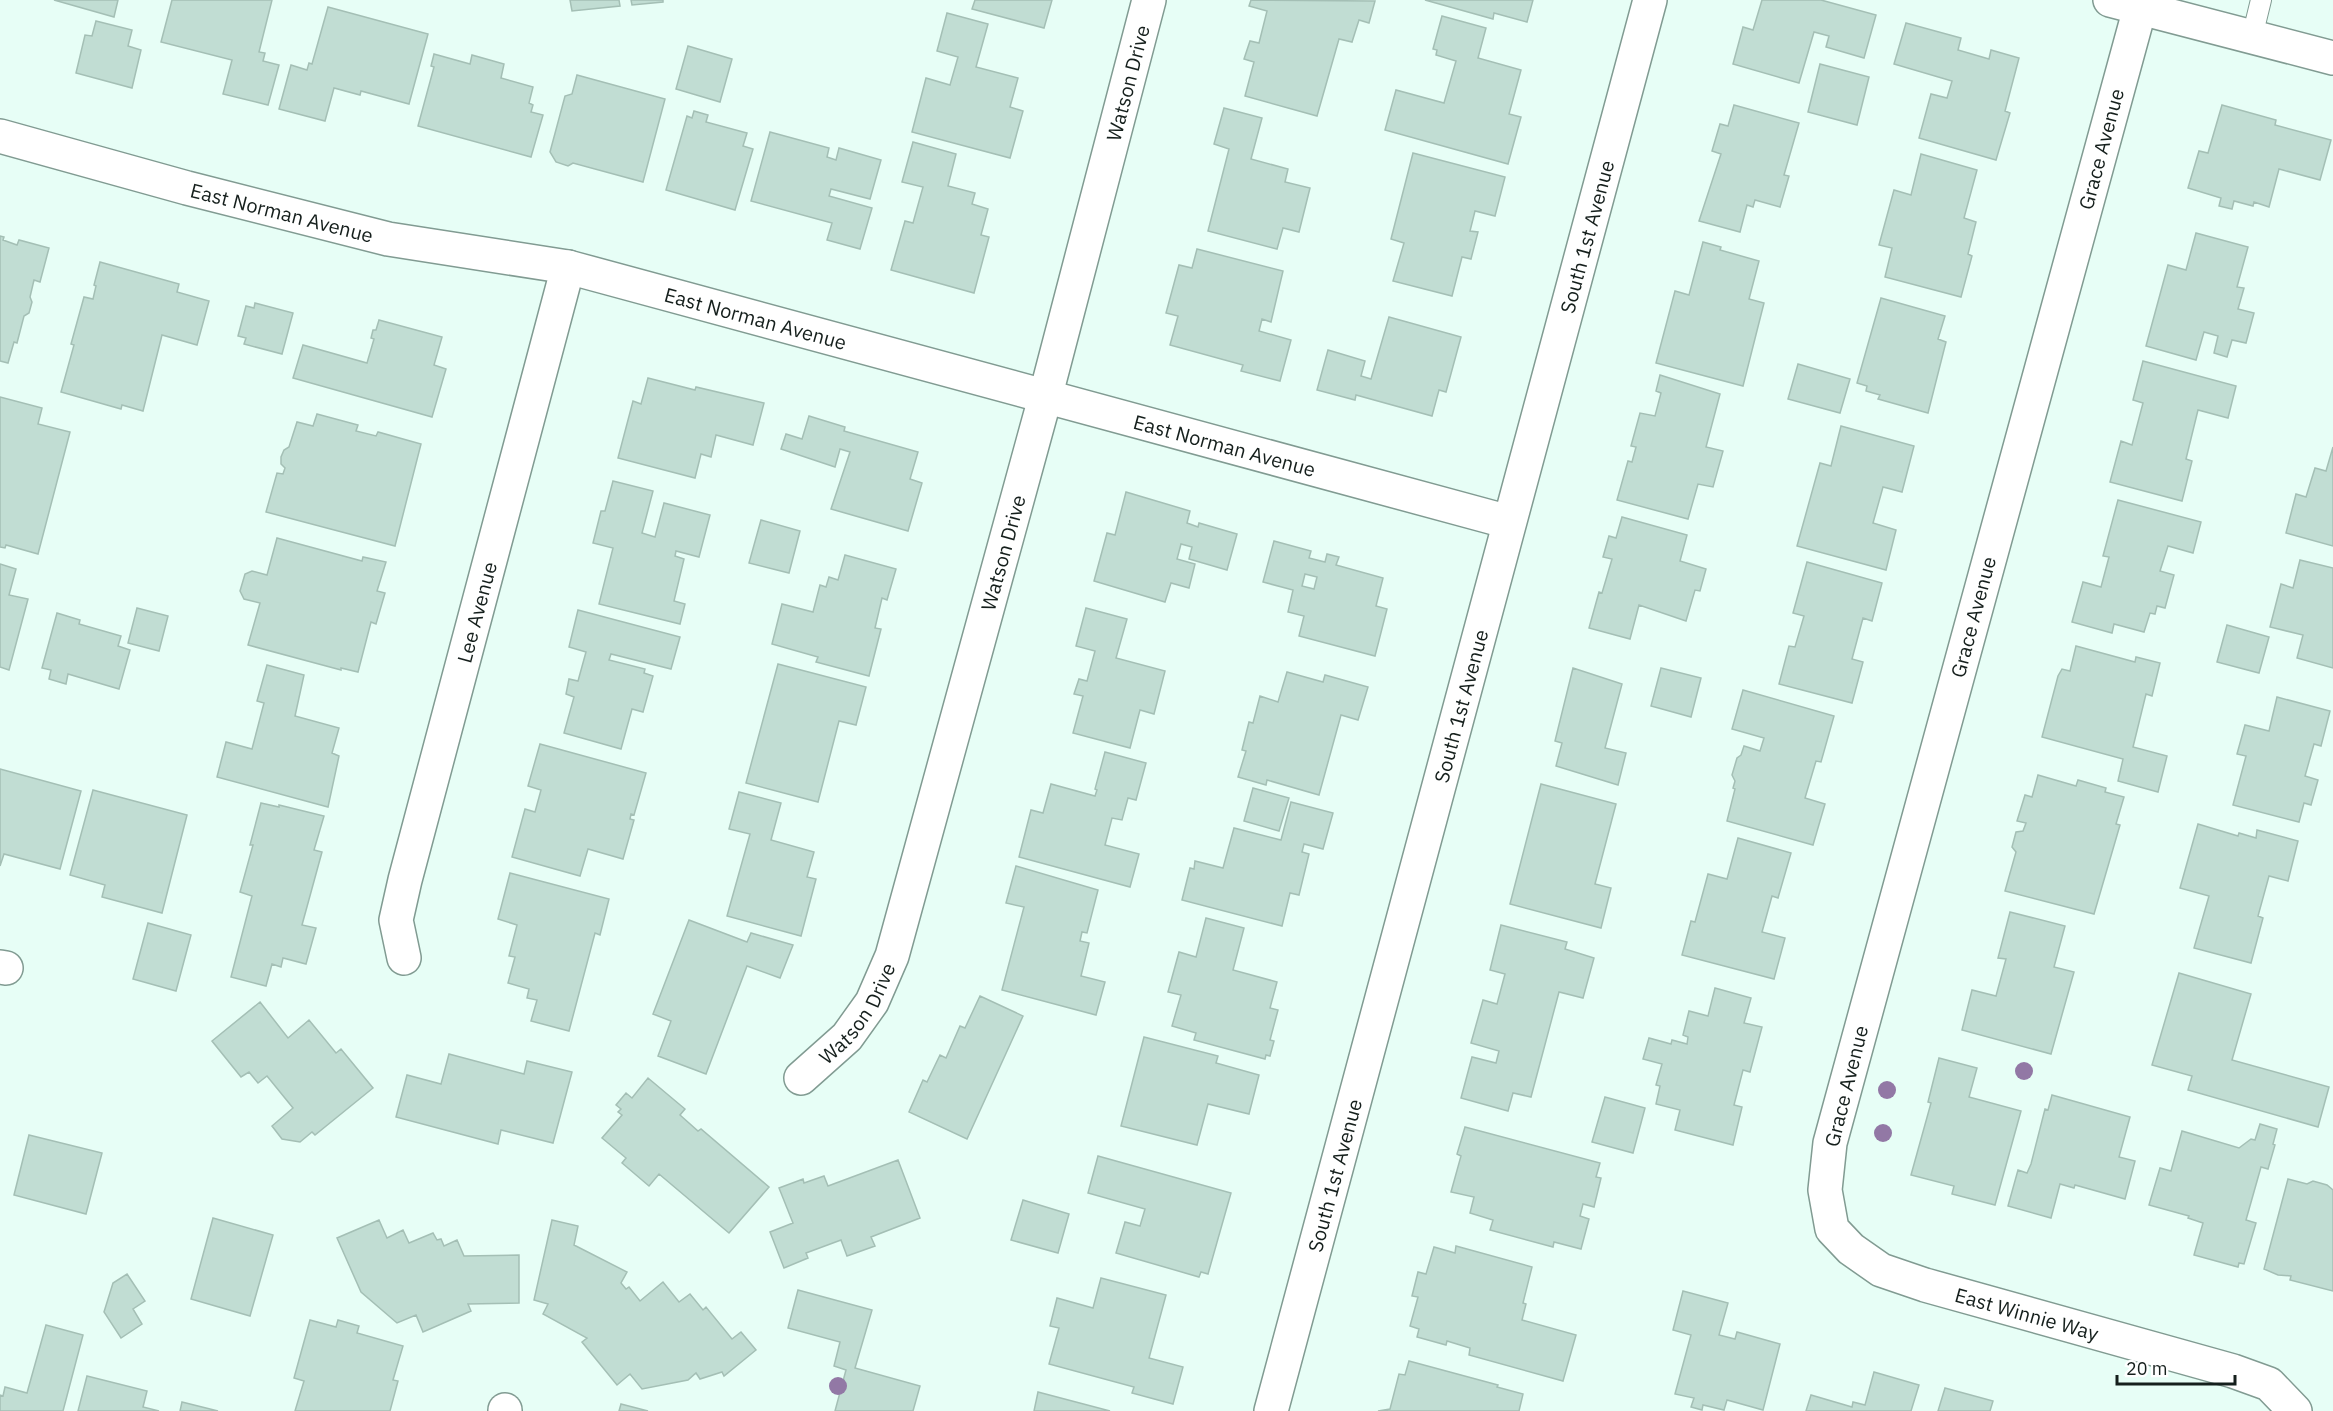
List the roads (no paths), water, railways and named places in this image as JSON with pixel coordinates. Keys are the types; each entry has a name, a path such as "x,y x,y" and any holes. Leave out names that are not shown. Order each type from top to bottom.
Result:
{"street":[{"name":"Watson Drive","path":"801,1078 847,1037 872,1002 891,956 1045,398 1149,0"},
{"name":"South 1st Avenue","path":"1270,1411 1650,0"},
{"path":"2125,4 2333,58"},
{"name":"Grace Avenue","path":"1832,1229 1825,1190 1830,1143 2125,4"},
{"name":"East Norman Avenue","path":"0,136 187,188 388,239 568,267 1509,522"},
{"name":"Lee Avenue","path":"404,958 396,920 405,880 568,267"},
{"name":"East Winnie Way","path":"1832,1229 1851,1249 1881,1270 1925,1285 2233,1371 2269,1384 2295,1411"}],"lane":[{"path":"2252,37 2261,0"}]}
